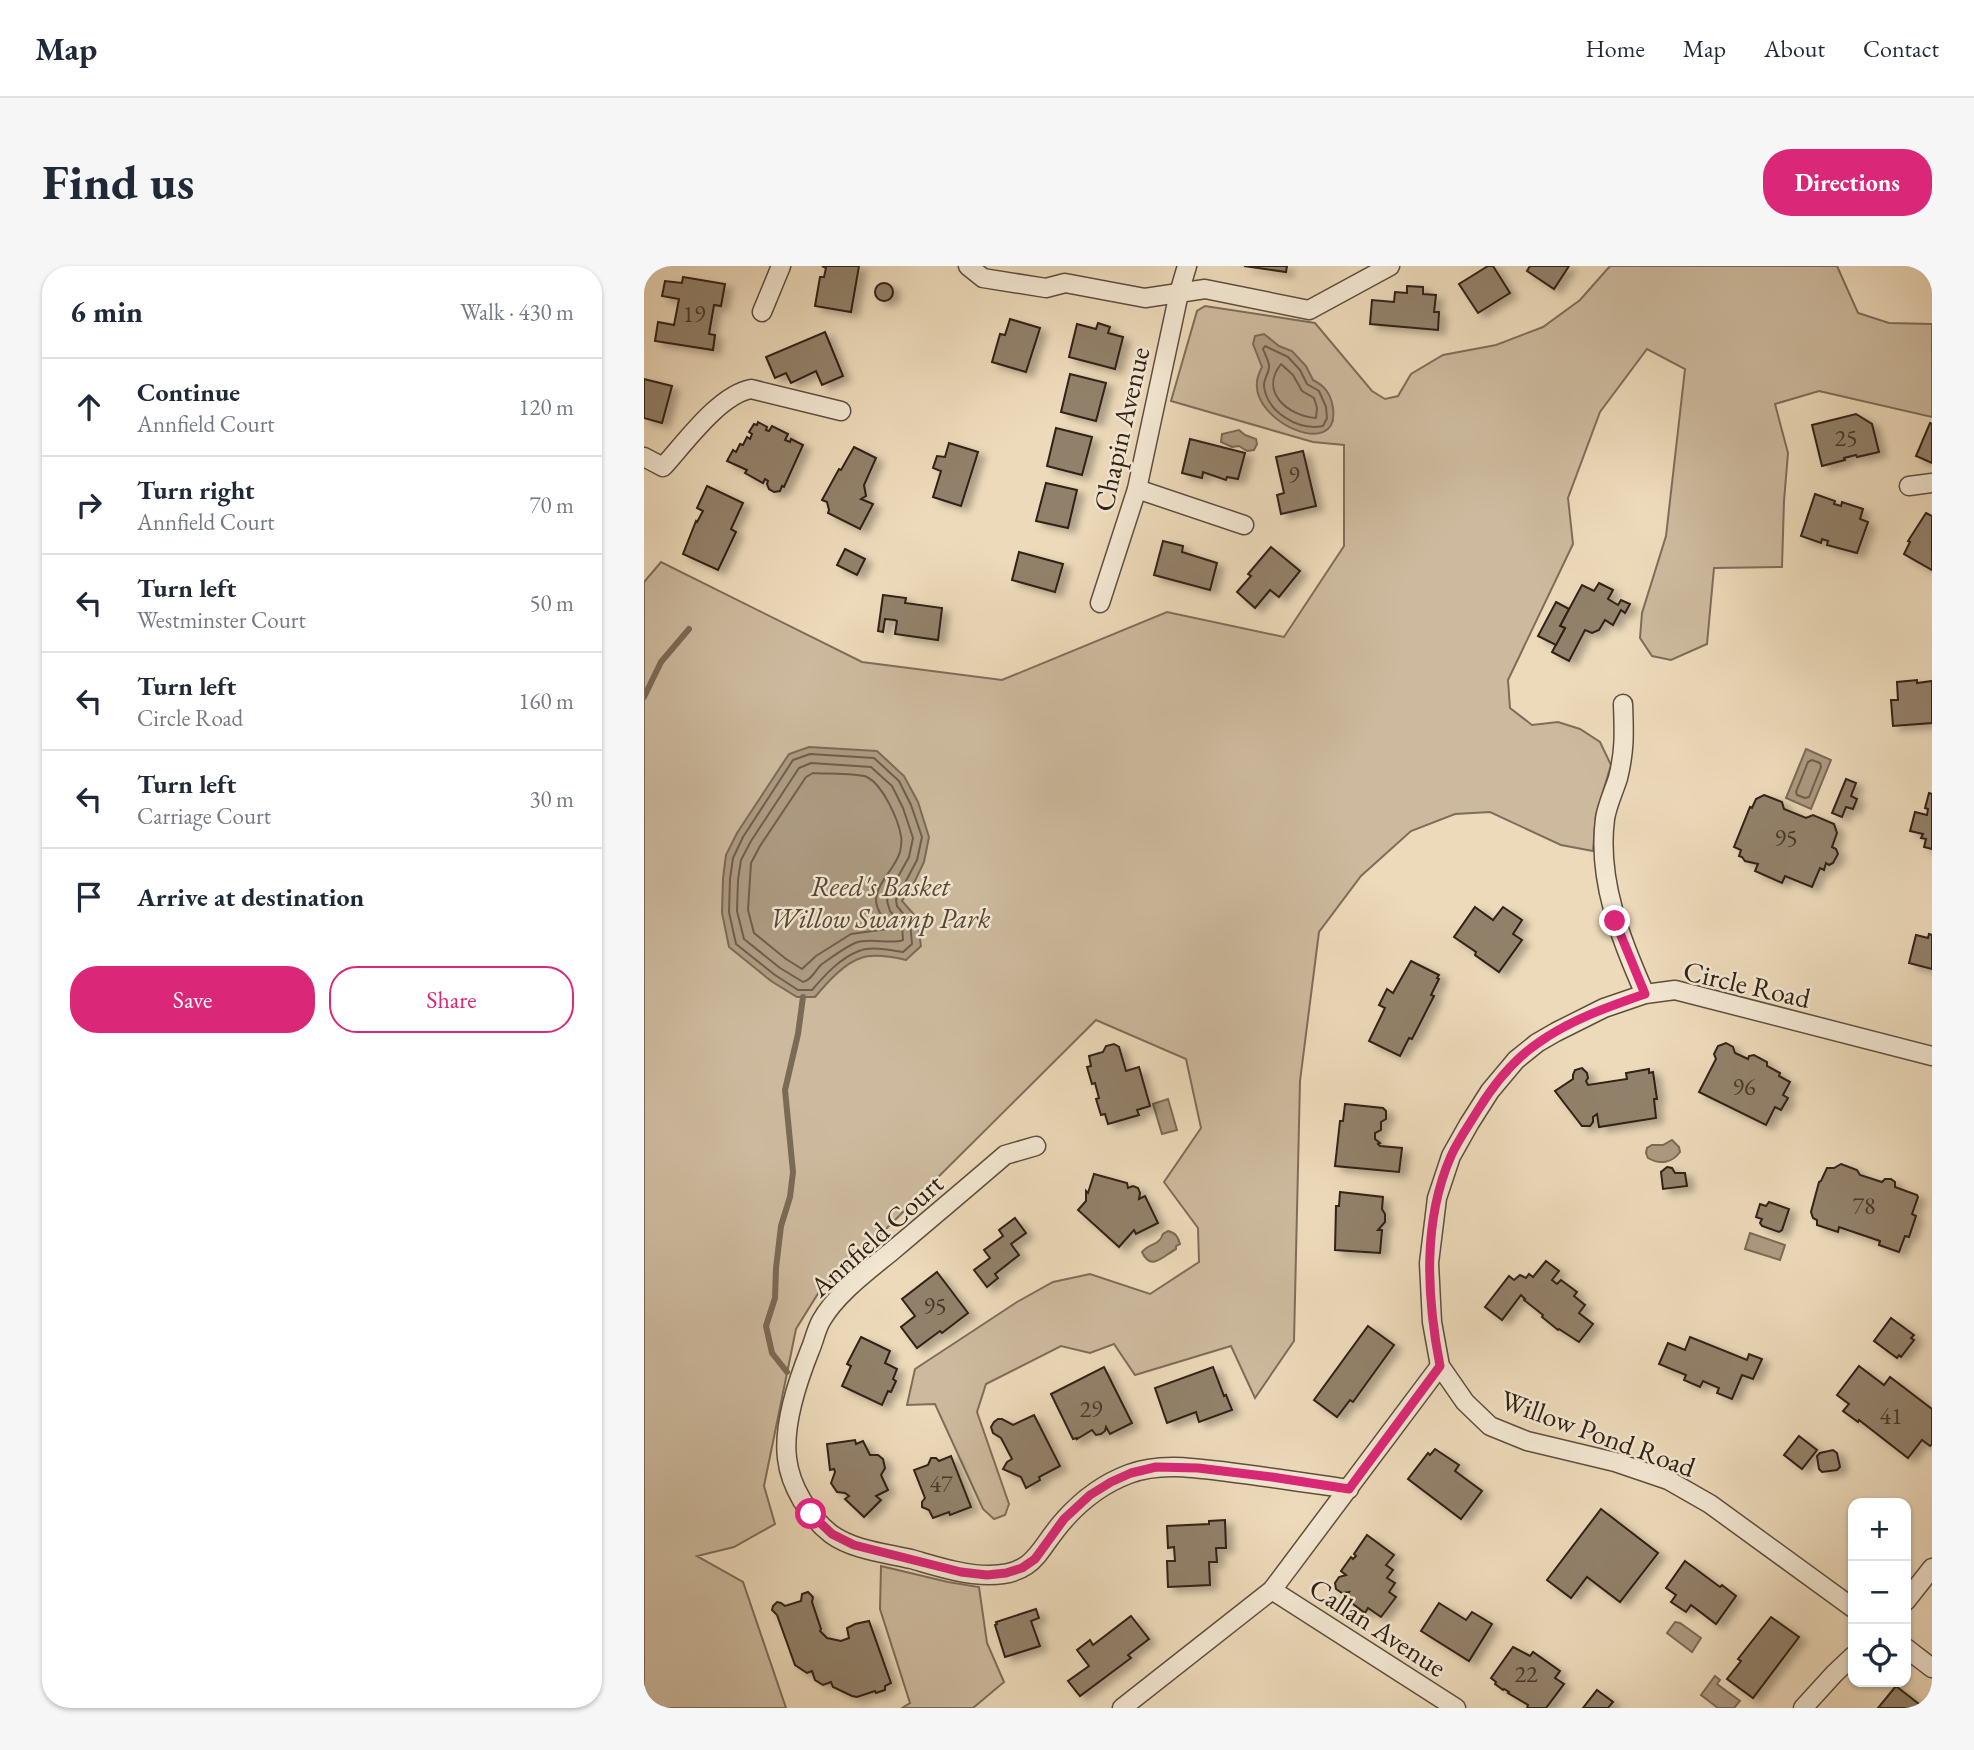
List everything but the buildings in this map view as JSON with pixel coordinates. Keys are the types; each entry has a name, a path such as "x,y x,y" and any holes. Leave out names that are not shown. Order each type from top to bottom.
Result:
{"street":[{"path":"762,312 781,266"},
{"path":"968,266 983,278 1046,288 1065,283 1145,298 1205,289 1309,310 1390,266"},
{"name":"Chapin Avenue","path":"1100,603 1137,489 1187,266"},
{"path":"644,457 663,467 718,406 740,391 751,389 841,411"},
{"path":"1909,486 1932,483"},
{"path":"1137,489 1244,525"},
{"path":"1623,704 1625,744 1618,778 1605,818 1605,864 1615,921 1645,994"},
{"name":"Circle Road","path":"1440,1366 1432,1322 1429,1263 1437,1198 1451,1156 1490,1091 1517,1060 1537,1043 1604,1008 1645,994 1675,990 1932,1056"},
{"name":"Annfield Court","path":"1036,1146 1005,1155 845,1290 821,1320 804,1367 787,1433 787,1459 794,1486 811,1514 832,1534 854,1545 961,1572 987,1575 1022,1568 1035,1559 1064,1519 1090,1495 1131,1473 1156,1467 1198,1468 1349,1489"},
{"path":"1122,1708 1272,1590 1440,1366"},
{"name":"Willow Pond Road","path":"1440,1366 1465,1402 1490,1426 1527,1441 1615,1462 1668,1480 1710,1504 1848,1604"},
{"path":"1911,1595 1932,1568"},
{"name":"Callan Avenue","path":"1272,1590 1456,1708"},
{"path":"1911,1652 1932,1668"},
{"path":"1803,1708 1848,1661"}],"green space":[{"name":"Reed's Basket Willow Swamp Park","path":"1610,266 1837,266 1858,313 1889,323 1932,324 1932,417 1819,391 1775,404 1788,453 1782,567 1714,568 1707,644 1671,660 1652,656 1640,638 1642,613 1666,536 1685,369 1647,349 1600,412 1568,498 1573,544 1508,680 1510,708 1532,725 1558,722 1580,729 1600,742 1611,765 1596,815 1593,851 1561,845 1490,812 1455,814 1411,831 1361,876 1319,932 1300,1081 1294,1341 1255,1398 1231,1346 1135,1375 1114,1344 1090,1353 1061,1346 986,1384 977,1412 1009,1504 1005,1515 994,1519 983,1509 935,1404 907,1405 915,1369 1017,1302 1053,1282 1090,1274 1150,1294 1199,1262 1198,1228 1164,1182 1201,1128 1186,1059 1096,1020 819,1292 796,1329 764,1486 775,1524 734,1547 697,1556 743,1582 786,1708 644,1708 644,582 661,562 862,662 1002,680 1167,612 1284,637 1344,546 1344,445 1313,442 1171,401 1197,311 1205,306 1315,323 1372,391 1385,399 1398,396 1411,374 1443,355 1496,345 1543,327 1580,300"},
{"path":"881,1566 979,1587 987,1643 1004,1682 973,1708 902,1708 910,1703 880,1609"}],"water":[{"path":"1264,334 1279,346 1292,351 1306,366 1313,380 1329,395 1333,408 1332,424 1323,432 1311,434 1281,422 1259,397 1257,380 1262,367 1253,344 1255,336"},
{"path":"1239,430 1256,439 1254,450 1247,451 1239,446 1232,447 1221,442 1222,434"},
{"path":"809,747 877,751 904,776 918,802 929,837 924,862 902,901 917,918 921,946 906,960 878,956 855,961 836,974 815,997 797,997 771,981 729,947 722,913 723,878 726,855 737,833 789,754"},
{"path":"1806,749 1831,760 1811,809 1786,798"},
{"path":"1168,1099 1177,1130 1162,1134 1153,1104"},
{"path":"1672,1140 1680,1152 1673,1159 1661,1162 1648,1158 1647,1148"},
{"path":"1168,1231 1176,1236 1180,1244 1158,1261 1149,1261 1142,1252 1159,1241"},
{"path":"1750,1233 1785,1245 1780,1260 1745,1249"},
{"path":"1675,1622 1701,1638 1692,1652 1667,1633"},
{"path":"1715,1676 1720,1680 1717,1684 1740,1701 1734,1708 1718,1708 1701,1695"}],"waterway":[{"path":"644,697 661,662 689,629"},
{"path":"787,1372 772,1353 766,1326 775,1298 781,1226 790,1197 793,1172 785,1090 798,1034 803,997"}],"route":[{"path":"811,1514 832,1534 854,1545 961,1572 987,1575 1022,1568 1035,1559 1064,1519 1090,1495 1131,1473 1156,1467 1198,1468 1349,1489 1440,1366 1432,1322 1429,1263 1437,1198 1451,1156 1469,1124 1490,1091 1517,1060 1537,1043 1604,1008 1645,994 1615,921"}]}
